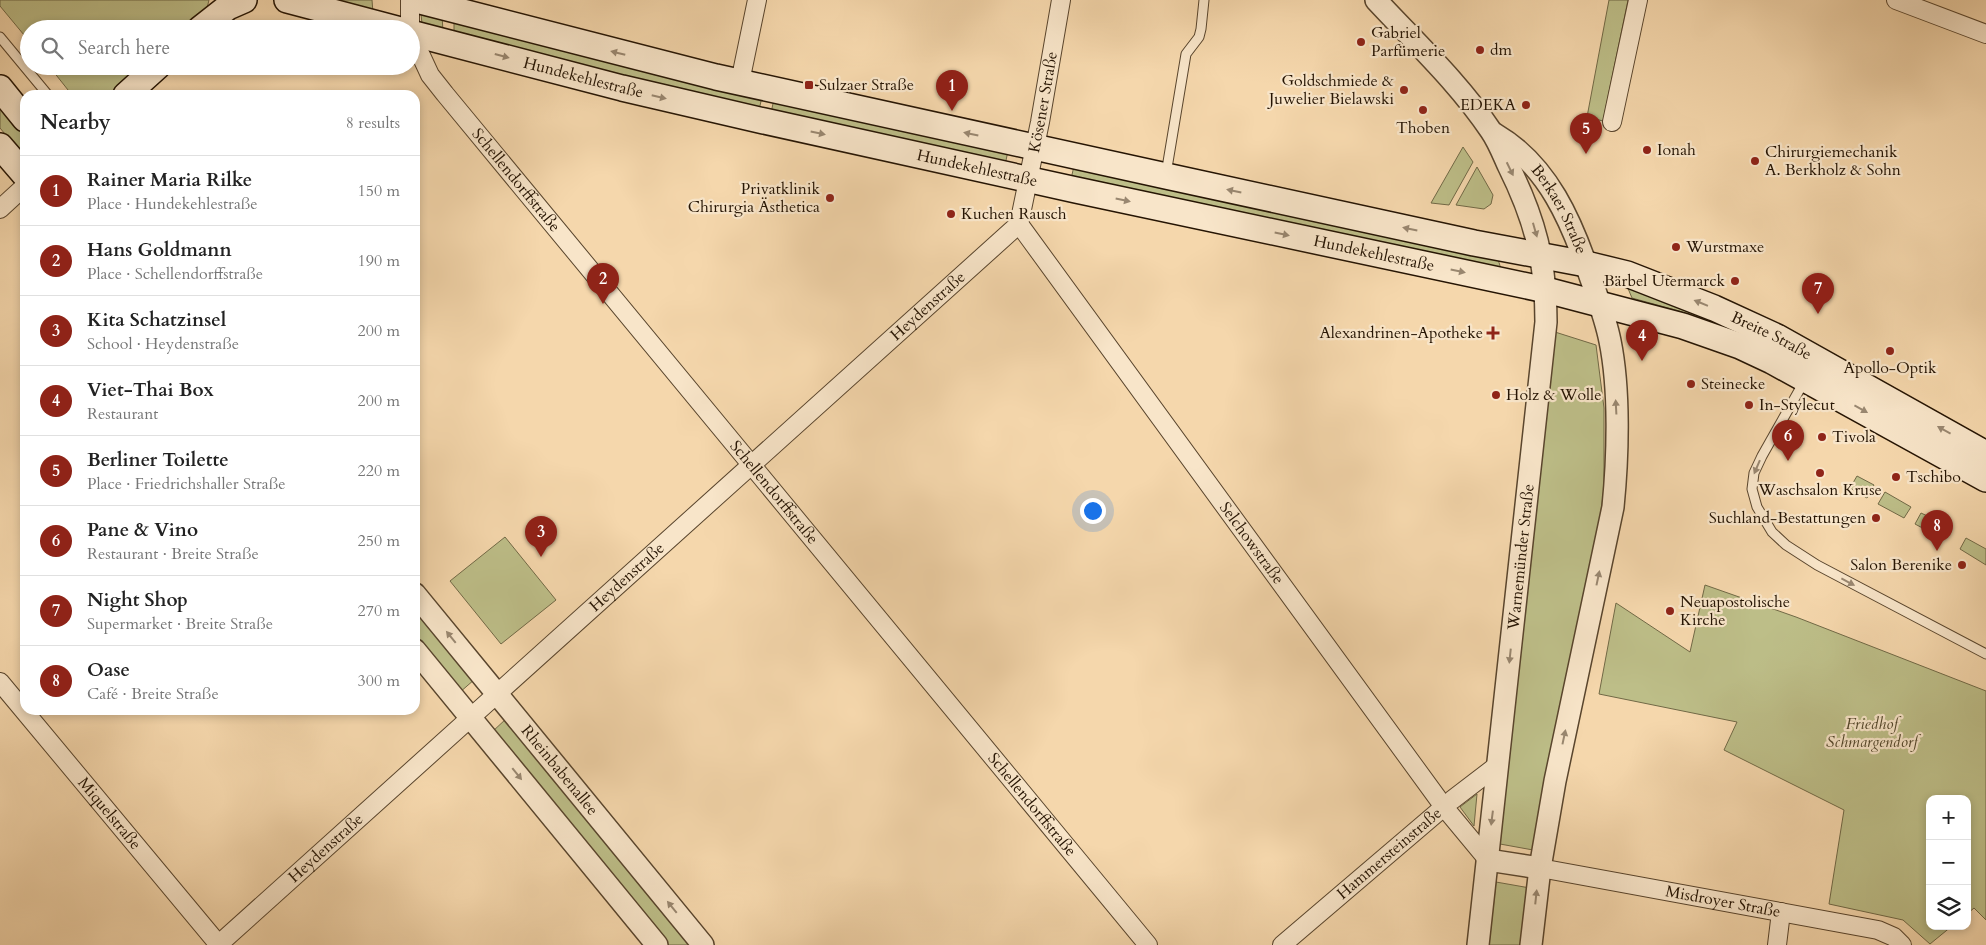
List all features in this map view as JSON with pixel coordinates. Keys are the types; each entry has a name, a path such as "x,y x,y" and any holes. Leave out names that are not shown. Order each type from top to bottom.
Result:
{"main road":[{"path":"211,20 228,7 244,0"},
{"path":"287,0 363,20"},
{"name":"Hundekehlestraße","path":"416,0 650,61 740,82 1465,241 1542,255"},
{"name":"Hundekehlestraße","path":"420,35 1026,191 1546,290"},
{"path":"132,90 148,75"},
{"path":"0,88 20,113"},
{"path":"0,146 20,169"},
{"name":"Breite Straße","path":"1542,255 1627,274 1714,308 1986,479"},
{"name":"Breite Straße","path":"1546,290 1683,326 1811,368 1986,454"}],"street":[{"path":"410,0 410,20"},
{"path":"740,82 757,0"},
{"name":"Kösener Straße","path":"1026,191 1061,0"},
{"name":"Berkaer Straße","path":"1376,0 1467,98 1492,133 1527,206 1542,255"},
{"path":"1612,122 1638,0"},
{"path":"1896,0 1986,34"},
{"name":"Schellendorffstraße","path":"420,53 430,75 440,88 1148,945"},
{"name":"Berkaer Straße","path":"1492,133 1508,142 1528,159 1549,186 1570,222 1600,305"},
{"path":"0,209 20,191"},
{"path":"1018,224 1026,191"},
{"name":"Heydenstraße","path":"218,945 1018,224"},
{"name":"Selchowstraße","path":"1018,224 1444,807 1488,860"},
{"name":"Warnemünder Straße","path":"1478,945 1546,322 1546,290 1542,255"},
{"path":"1531,945 1540,868 1564,738 1605,545 1615,488 1616,420 1614,375 1610,341 1600,305"},
{"name":"Rheinbabenallee","path":"420,600 703,945"},
{"path":"420,656 657,945"},
{"name":"Miquelstraße","path":"0,682 20,706"},
{"name":"Miquelstraße","path":"27,715 218,945"},
{"name":"Hammersteinstraße","path":"1282,945 1444,807 1499,764"},
{"path":"1488,860 1540,868"},
{"name":"Misdroyer Straße","path":"1540,868 1878,930 1894,937 1902,945"},
{"path":"1777,945 1781,912"}],"lane":[{"path":"1166,176 1186,54 1198,37 1201,29 1204,0"},
{"path":"0,37 20,61"},
{"path":"31,75 44,90"},
{"name":"Breite Straße","path":"1811,368 1754,474 1752,489 1757,507 1772,532 1786,545 1817,565 1986,654"}],"green space":[{"path":"0,0 209,0 206,12 198,20 20,20 20,30 0,6"},
{"path":"325,0 372,0 373,13"},
{"path":"1609,0 1628,0 1603,121 1587,117"},
{"path":"421,14 442,16 443,31 422,24"},
{"path":"454,20 762,97 759,110 454,34"},
{"path":"56,75 136,75 120,90 68,90"},
{"path":"774,99 1008,151 1005,165 771,113"},
{"path":"0,104 20,128 20,152 19,151 0,128"},
{"path":"1463,147 1473,162 1449,205 1431,203"},
{"path":"1074,166 1497,256 1501,269 1071,179"},
{"path":"1477,167 1493,195 1491,204 1484,209 1456,205"},
{"path":"1627,286 1779,348 1679,311 1632,298"},
{"path":"1555,332 1596,345 1604,408 1604,488 1597,542 1533,850 1500,844"},
{"path":"1857,476 1874,485 1867,498 1850,488"},
{"path":"1885,492 1911,507 1904,518 1878,504"},
{"path":"1921,513 1936,520 1930,532 1915,524"},
{"path":"505,537 556,600 501,644 450,581"},
{"path":"1966,538 1986,549 1986,565 1960,549"},
{"name":"Friedhof Schmargendorf","path":"1705,585 1796,617 1986,691 1986,920 1974,908 1971,911 1971,795 1926,795 1926,930 1947,930 1930,944 1903,920 1829,904 1844,810 1724,750 1737,722 1599,694 1616,603 1690,652"},
{"path":"420,611 475,679 459,693 420,645"},
{"path":"507,718 694,945 667,945 492,732"},
{"path":"1477,794 1474,826 1460,807"},
{"path":"1496,882 1530,888 1523,945 1489,945"}],"place":[{"name":"Gabriel Parfümerie","path":"1361,42"},
{"name":"dm","path":"1480,50"},
{"name":"Sulzaer Straße","path":"809,85"},
{"name":"Goldschmiede & Juwelier Bielawski","path":"1404,90"},
{"name":"EDEKA","path":"1526,105"},
{"name":"Thoben","path":"1423,110"},
{"name":"Rainer Maria Rilke","path":"952,111"},
{"name":"Ionah","path":"1647,150"},
{"name":"Berliner Toilette","path":"1586,154"},
{"name":"Chirurgiemechanik A. Berkholz & Sohn","path":"1755,161"},
{"name":"Privatklinik Chirurgia Ästhetica","path":"830,198"},
{"name":"Kuchen Rausch","path":"951,214"},
{"name":"Wurstmaxe","path":"1676,247"},
{"name":"Bärbel Utermarck","path":"1735,281"},
{"name":"Hans Goldmann","path":"603,304"},
{"name":"Night Shop","path":"1818,314"},
{"name":"Alexandrinen-Apotheke","path":"1493,333"},
{"name":"Apollo-Optik","path":"1890,351"},
{"name":"Viet-Thai Box","path":"1642,361"},
{"name":"Steinecke","path":"1691,384"},
{"name":"Holz & Wolle","path":"1496,395"},
{"name":"In-Stylecut","path":"1749,405"},
{"name":"Tivola","path":"1822,437"},
{"name":"Pane & Vino","path":"1788,461"},
{"name":"Waschsalon Kruse","path":"1820,473"},
{"name":"Tschibo","path":"1896,477"},
{"name":"Suchland-Bestattungen","path":"1876,518"},
{"name":"Oase","path":"1937,551"},
{"name":"Kita Schatzinsel","path":"541,557"},
{"name":"Salon Berenike","path":"1962,565"},
{"name":"Neuapostolische Kirche","path":"1670,611"}]}
